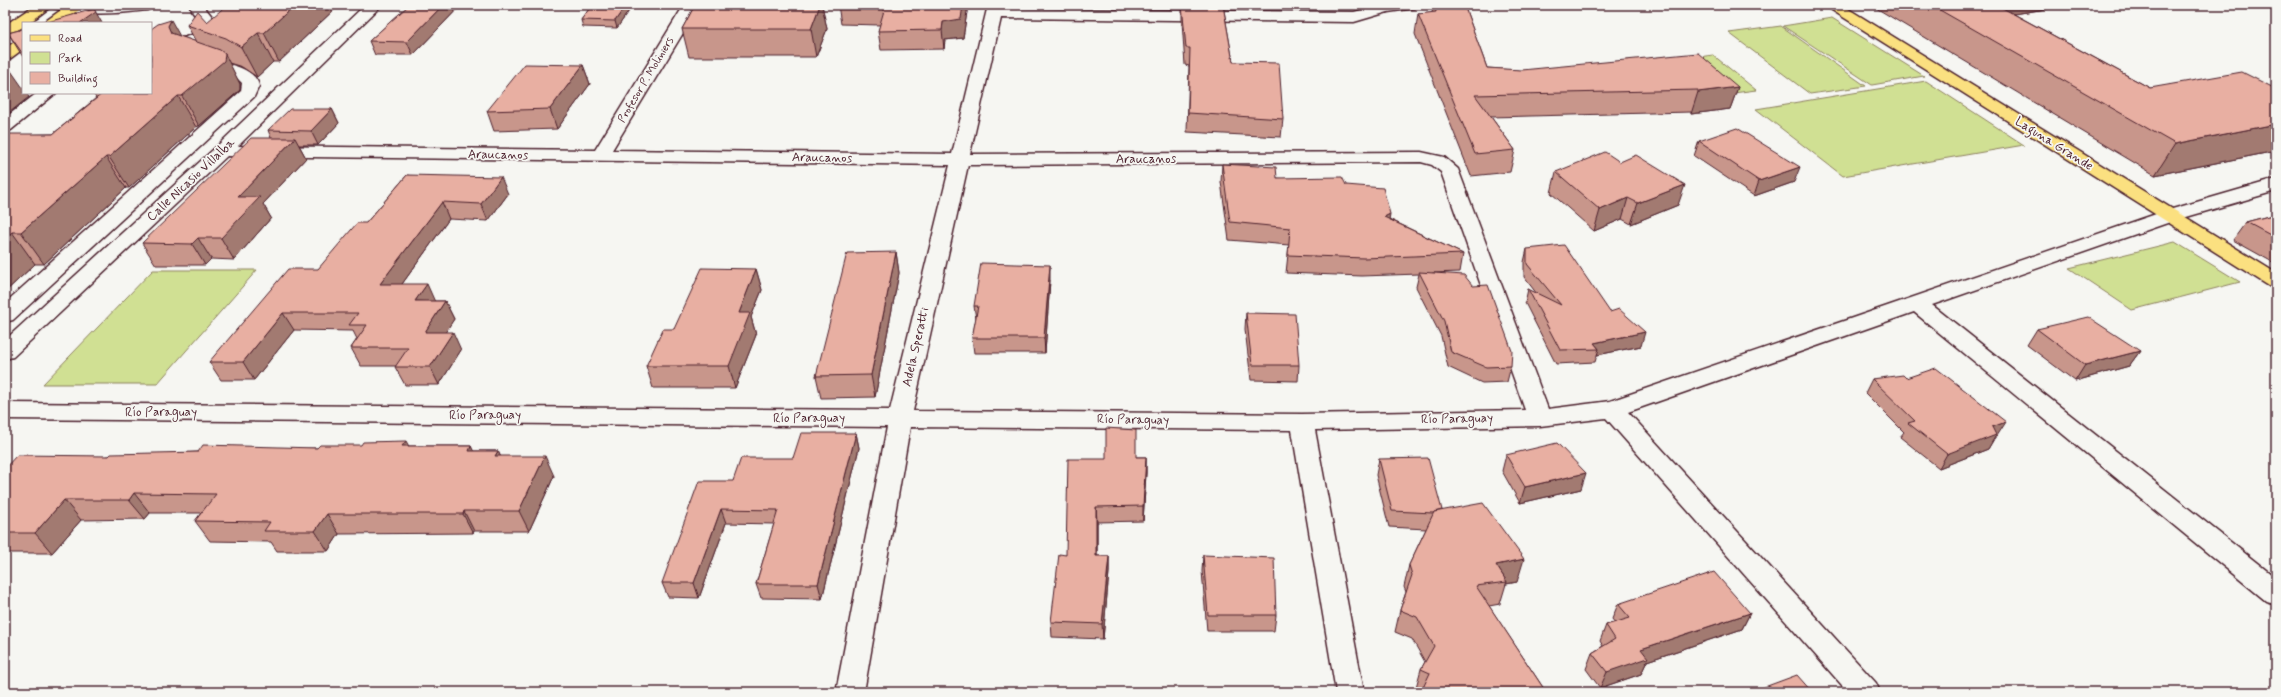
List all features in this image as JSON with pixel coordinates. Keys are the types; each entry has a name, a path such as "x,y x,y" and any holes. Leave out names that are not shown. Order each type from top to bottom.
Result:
{"main road":[{"path":"5,32 45,5"},
{"name":"Laguna Grande","path":"1832,5 2276,282"},
{"path":"52,22 70,6"},
{"path":"5,55 22,43"}],"street":[{"path":"70,6 118,9 147,5"},
{"path":"152,54 203,37 214,29 199,10 198,5"},
{"name":"Calle Nicasio Villalba","path":"5,352 222,151 374,5"},
{"name":"Profesor P. Moliniers","path":"600,156 692,5"},
{"path":"995,9 1354,17 1386,7 1410,5"},
{"name":"Adela Speratti","path":"850,692 900,418 995,9"},
{"path":"5,315 248,93 251,86 250,81 243,75 194,58 193,54 203,37"},
{"path":"5,126 47,94"},
{"name":"Araucanos","path":"222,151 960,160 1421,157 1438,161 1449,169 1540,418"},
{"name":"Río Paraguay","path":"5,411 1302,422 1540,418 1612,409 2169,216 2276,185"},
{"path":"1917,304 2276,593"},
{"path":"1612,409 1866,692"},
{"path":"1302,422 1350,692"}],"green space":[{"path":"1832,18 1924,76 1872,85 1783,26"},
{"path":"1781,26 1866,86 1810,94 1729,33"},
{"path":"1713,55 1756,90 1726,94 1684,59"},
{"path":"1926,81 2024,145 1843,176 1756,109"},
{"path":"2175,242 2240,282 2132,310 2069,268"},
{"path":"153,270 257,270 157,384 43,384"}],"building":[{"path":"227,5 295,5 264,33 258,33 241,47 226,38 187,25 197,11 207,22"},
{"path":"409,5 443,5 407,42 369,41"},
{"path":"592,5 626,5 615,21 581,20"},
{"path":"695,5 820,5 811,29 682,29"},
{"path":"838,5 963,5 961,19 943,22 942,30 878,31 885,7"},
{"path":"1182,5 1223,5 1233,62 1279,63 1283,119 1188,113 1190,48 1186,48"},
{"path":"1435,5 1464,5 1487,68 1522,70 1698,53 1738,87 1698,92 1698,90 1475,95 1515,150 1475,154 1418,14 1436,12"},
{"path":"1931,5 1997,5 2150,88 2242,72 2274,88 2276,87 2276,124 2175,144"},
{"path":"94,9 96,12 81,22 48,22"},
{"path":"171,20 168,26 171,33 220,50 225,54 224,61 182,96 178,96 21,232 12,232 5,238 5,135 53,134 102,94 152,94 152,28 158,24"},
{"path":"22,29 22,53 8,33"},
{"path":"525,64 583,65 550,109 487,111"},
{"path":"290,109 332,109 311,131 268,130"},
{"path":"1737,128 1800,167 1759,181 1699,141"},
{"path":"251,138 295,138 238,197 260,197 221,238 198,238 192,244 142,243"},
{"path":"1605,152 1620,162 1636,155 1685,185 1638,203 1628,198 1600,210 1556,172"},
{"path":"1222,164 1276,167 1277,178 1342,177 1346,185 1383,188 1390,214 1384,217 1463,254 1364,258 1288,255 1290,228 1230,222"},
{"path":"407,175 501,177 481,204 442,202 380,284 427,284 415,301 445,301 425,332 453,332 430,367 395,367 408,348 351,348 367,325 349,325 358,313 283,313 243,362 209,362 288,269 318,269 357,223 366,223"},
{"path":"2276,214 2276,238 2246,222"},
{"path":"1564,245 1610,312 1619,309 1645,332 1594,343 1599,349 1560,350 1528,289 1561,305 1527,264 1527,249"},
{"path":"896,252 871,375 816,376 847,253"},
{"path":"981,263 1050,265 1044,338 972,338 978,306 974,306"},
{"path":"702,268 756,269 739,313 750,313 729,366 646,366 663,329 674,329"},
{"path":"1419,272 1464,275 1473,286 1488,285 1512,351 1511,366 1486,367 1451,352 1444,321"},
{"path":"1246,313 1295,314 1299,365 1252,365"},
{"path":"2088,317 2140,351 2085,365 2037,329"},
{"path":"1936,368 2006,422 1992,427 1996,435 1947,454 1908,423 1915,421 1872,379 1903,375 1906,378"},
{"path":"1106,428 1136,430 1136,457 1146,457 1143,506 1096,507 1096,556 1109,556 1102,624 1051,622 1059,554 1066,555 1068,459 1106,459"},
{"path":"801,433 856,433 818,584 756,584 778,510 721,509 694,583 662,583 699,481 733,481 741,458 793,458"},
{"path":"406,441 402,446 471,446 469,451 498,451 495,456 545,456 519,511 464,511 463,514 327,514 315,531 264,531 270,522 195,521 216,494 134,493 129,500 64,500 35,533 5,533 5,468 17,455 109,456 111,454 198,452 203,445 317,448 320,445 361,445 363,442"},
{"path":"1557,443 1586,473 1525,487 1506,455"},
{"path":"1428,458 1442,510 1433,513 1392,511 1379,459"},
{"path":"1483,503 1524,559 1496,565 1507,582 1476,586 1546,692 1421,692 1430,673 1421,669 1434,646 1417,617 1400,610 1412,575 1409,565 1434,512"},
{"path":"1203,555 1274,558 1276,615 1208,615"},
{"path":"1714,572 1750,613 1641,649 1648,658 1607,672 1592,653 1615,639 1606,625 1630,618 1618,604"},
{"path":"1797,675 1812,692 1751,692"}]}
